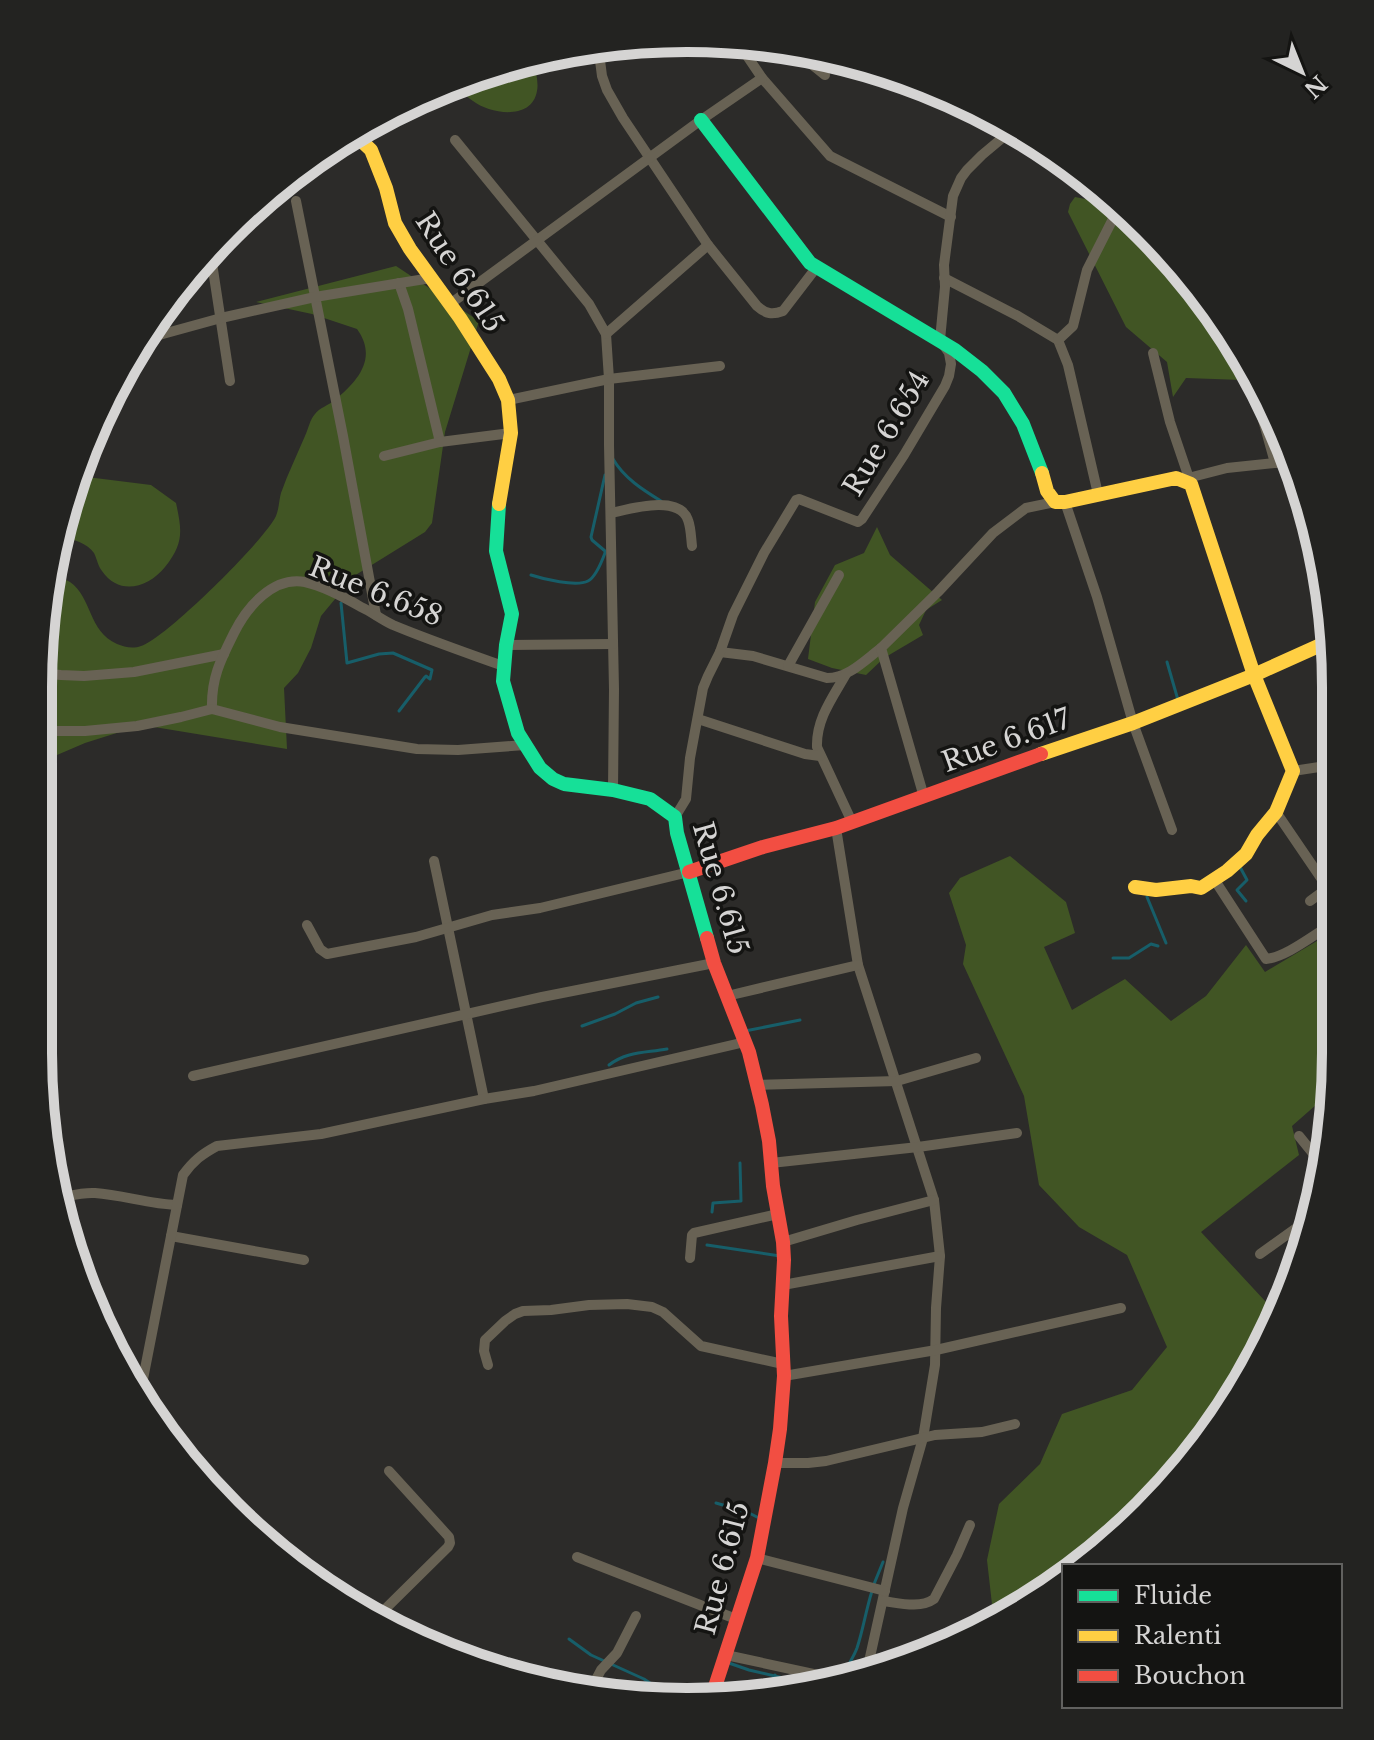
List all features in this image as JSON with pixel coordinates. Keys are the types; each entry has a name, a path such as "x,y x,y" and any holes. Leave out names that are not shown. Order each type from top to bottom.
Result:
{"street":[{"path":"746,55 762,78 830,156 951,217"},
{"path":"599,58 607,90 649,159 708,245 757,306 770,314 783,311 816,268"},
{"path":"812,64 825,75"},
{"path":"450,304 762,78"},
{"path":"701,120 810,263 940,340 982,371 1004,393 1023,424 1047,491 1060,502 1097,597 1133,723 1172,830"},
{"name":"Rue 6.654","path":"675,817 686,799 703,688 733,615 764,553 796,500 858,522 862,519 945,386 951,364 949,353 940,340 944,265 953,196 961,178 1004,137"},
{"path":"455,140 589,304 606,334 613,790"},
{"name":"Rue 6.615","path":"362,142 371,150 395,223 499,379 508,400 511,433 497,515 496,545 512,614 503,681 518,733 540,768 553,779 564,784 613,790 650,799 675,817 714,963 745,1042 757,1085 769,1141 783,1242 781,1316 784,1370 780,1429 757,1558 715,1687"},
{"path":"296,201 376,615"},
{"path":"1058,340 1073,326 1087,270 1114,217"},
{"path":"606,334 708,245"},
{"path":"212,265 230,381"},
{"path":"158,335 315,297 431,278"},
{"path":"944,278 1058,340 1068,365 1098,494"},
{"path":"399,283 440,442"},
{"path":"1135,887 1156,890 1191,886 1201,888 1227,871 1246,854 1276,812 1293,771 1254,675 1170,422 1153,353"},
{"path":"508,400 609,379 720,366"},
{"path":"1263,418 1275,463"},
{"path":"384,456 440,442 511,433"},
{"path":"1191,484 1192,477 1227,468 1281,462"},
{"path":"720,652 753,656 827,678 839,677 881,648 993,533 1026,508 1176,478 1191,484"},
{"path":"611,513 649,505 679,509 688,520 692,546"},
{"path":"788,666 839,575"},
{"name":"Rue 6.658","path":"212,709 213,683 237,628 265,593 289,582 305,582 334,593 394,625 503,666"},
{"path":"506,645 613,644"},
{"name":"Rue 6.617","path":"689,872 763,847 836,828 1133,723 1321,647"},
{"path":"881,648 924,797"},
{"path":"52,674 122,673 224,654"},
{"path":"846,674 819,724 817,734 820,756 852,822"},
{"path":"52,731 137,726 212,709 280,727 417,749 458,750 525,745"},
{"path":"698,719 805,754 820,756"},
{"path":"1293,771 1322,767"},
{"path":"1276,812 1322,880"},
{"path":"836,828 858,965 934,1200 940,1256 935,1365 923,1438 903,1508 869,1661"},
{"path":"434,861 484,1099"},
{"path":"307,925 320,949 327,954 416,937 492,915 540,908 689,872"},
{"path":"1214,879 1266,959 1284,953 1322,930"},
{"path":"1310,901 1322,892"},
{"path":"193,1076 542,997 714,963"},
{"path":"727,996 858,965"},
{"path":"143,1379 183,1175 192,1162 204,1153 217,1146 321,1134 534,1091 745,1042"},
{"path":"757,1085 897,1081 976,1058"},
{"path":"771,1163 1017,1133"},
{"path":"1299,1136 1314,1154"},
{"path":"69,1196 90,1193 177,1205"},
{"path":"783,1242 934,1200"},
{"path":"690,1258 694,1233 778,1214"},
{"path":"1260,1254 1297,1228"},
{"path":"171,1236 304,1260"},
{"path":"783,1285 940,1256"},
{"path":"488,1365 485,1340 515,1314 589,1305 652,1307 663,1312 701,1346 784,1370 936,1350 1121,1308"},
{"path":"775,1463 826,1461 935,1435 982,1432 1015,1424"},
{"path":"383,1611 450,1543 449,1537 389,1471"},
{"path":"757,1558 922,1605 934,1599 970,1525"},
{"path":"577,1557 736,1619"},
{"path":"595,1681 617,1653 636,1616"},
{"path":"726,1655 817,1675"}],"green space":[{"path":"535,71 537,91 534,101 519,111 489,109 464,93"},
{"path":"1075,197 1095,201 1136,238 1191,300 1242,380 1186,378 1173,397 1167,362 1126,327 1068,212"},
{"path":"396,266 479,321 445,432 432,523 425,532 354,576 321,616 311,648 298,673 284,688 287,749 142,725 52,757 53,645 61,578 77,588 95,623 108,638 126,647 138,647 153,640 191,609 254,546 276,516 281,493 312,419 358,377 366,350 357,329 312,314 256,302"},
{"path":"88,477 151,485 176,503 180,529 176,551 158,574 142,584 125,586 109,579 99,567 94,553 70,539"},
{"path":"877,527 890,555 942,600 926,610 919,625 923,635 884,658 866,675 808,659 815,602 835,565 864,553"},
{"path":"1010,856 1066,902 1075,933 1044,947 1072,1010 1125,979 1171,1021 1206,996 1246,945 1265,972 1322,938 1320,1101 1292,1126 1299,1155 1201,1232 1270,1306 1257,1334 1215,1406 1191,1440 1136,1502 1074,1557 993,1609 987,1560 999,1504 1040,1464 1062,1414 1132,1390 1167,1347 1127,1255 1079,1227 1039,1185 1024,1096 963,964 966,945 949,893 960,878"}],"waterway":[{"path":"613,459 628,478 661,501"},
{"path":"531,575 576,583 583,583 594,576 605,553 591,537 605,475"},
{"path":"341,603 347,663 393,653 432,670 430,679 425,677 399,711"},
{"path":"1167,662 1178,700"},
{"path":"1240,867 1247,880 1237,890 1246,901"},
{"path":"1147,897 1166,943"},
{"path":"1113,958 1129,958 1151,944 1158,946"},
{"path":"582,1026 658,997"},
{"path":"745,1031 800,1020"},
{"path":"609,1065 630,1055 667,1049"},
{"path":"712,1212 713,1203 741,1201 740,1163"},
{"path":"707,1245 780,1256"},
{"path":"716,1503 759,1518"},
{"path":"874,1584 883,1562"},
{"path":"848,1667 857,1648 872,1591"},
{"path":"569,1639 591,1655 656,1687"},
{"path":"726,1662 790,1680"},
{"path":"771,1683 775,1675"}],"traffic: fast":[{"path":"701,120 810,263 955,350 1004,393 1023,424 1042,473"},
{"path":"499,504 496,551 512,614 503,681 518,733 540,768 553,779 564,784 613,790 650,799 675,817 707,938"}],"traffic: slow":[{"path":"362,142 371,150 395,223 499,379 508,400 511,433 499,504"},
{"path":"1042,473 1047,491 1055,502 1176,478 1191,484 1254,675 1293,771 1276,812 1246,854 1227,871 1201,888 1191,886 1156,890 1135,887"},
{"path":"1041,754 1133,723 1321,645"}],"traffic: jam":[{"path":"689,872 763,847 836,828 1041,754"},
{"path":"707,938 749,1052 762,1105 784,1260 781,1316 784,1376 775,1463 757,1558 715,1687"}]}
